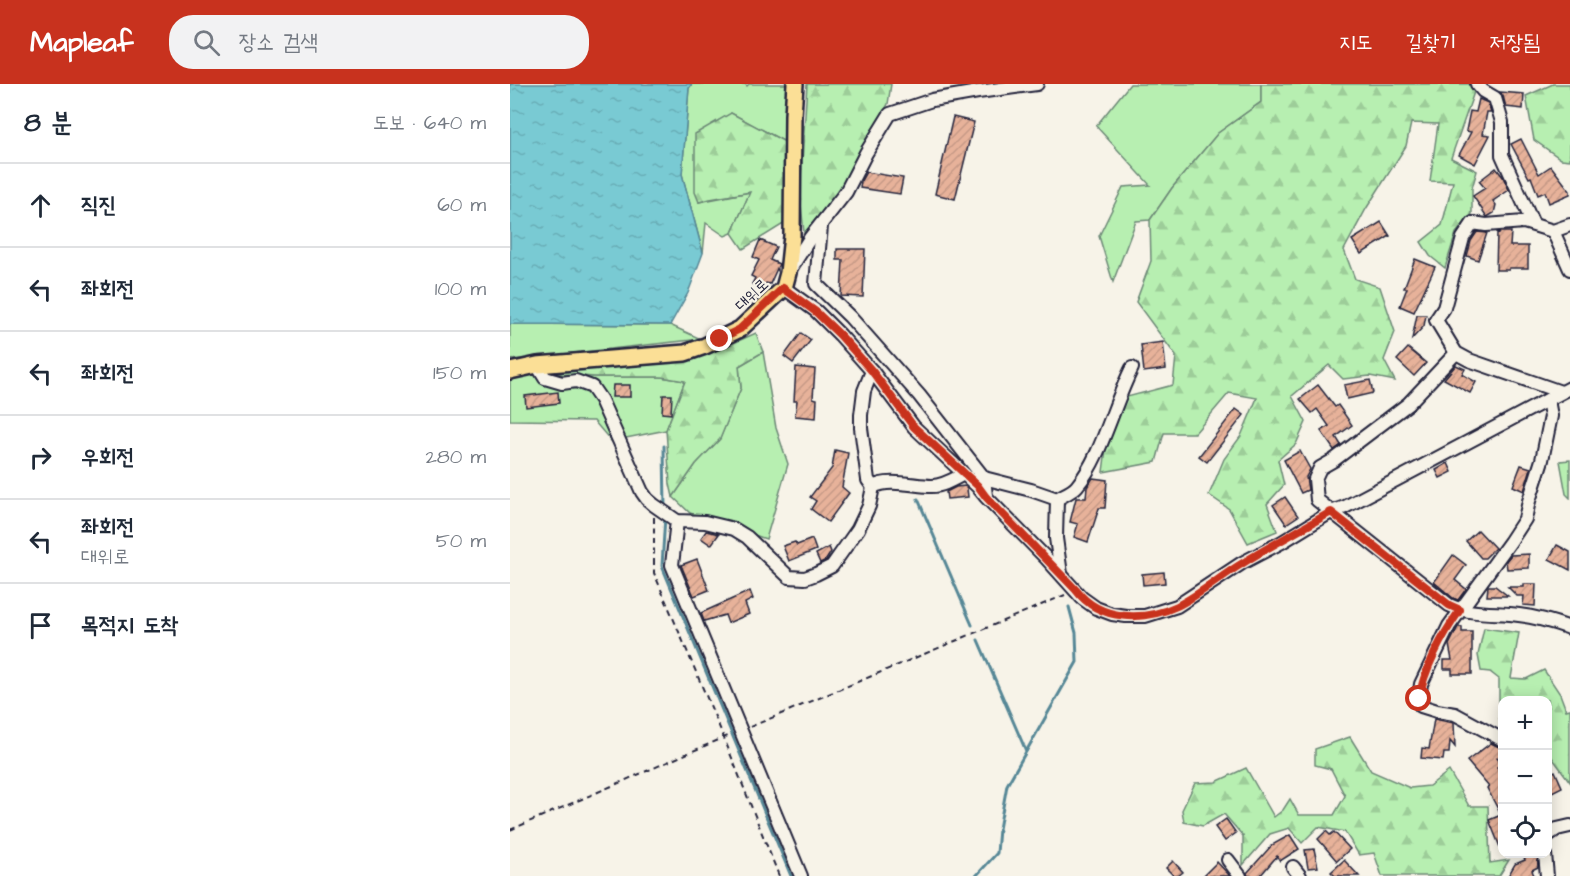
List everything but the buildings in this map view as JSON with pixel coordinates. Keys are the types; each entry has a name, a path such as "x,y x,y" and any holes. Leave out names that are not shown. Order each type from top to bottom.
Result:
{"main road":[{"name":"대위로","path":"510,371 537,365 685,353 740,329 783,288 788,273 792,236 795,84"}],"street":[{"path":"788,273 810,238 846,192 890,114 932,100 1037,84"},
{"path":"1477,84 1483,91 1495,98 1502,122 1502,155 1533,224"},
{"path":"1566,390 1469,360 1456,353 1436,320 1444,308 1463,238 1473,224 1524,222 1553,231 1570,225"},
{"path":"821,225 816,284 850,317 919,395 984,478 986,497"},
{"path":"1553,231 1570,269"},
{"path":"783,288 816,312 840,335 872,371 914,427 978,486 1082,598 1096,608 1112,614 1145,616 1177,606 1242,563 1331,512 1345,507 1566,390"},
{"path":"1456,353 1408,404 1335,460 1320,468 1315,479 1317,500 1449,605 1460,610 1521,615 1570,628"},
{"path":"537,365 545,378 562,383 576,381 592,387 601,400 646,499 665,513 734,529 747,537 789,577 804,578 832,566 858,529 873,487 879,484 933,486 950,482 964,474"},
{"path":"984,478 1057,499 1076,488 1095,458 1132,368"},
{"path":"872,371 864,391 861,428 868,480 873,487"},
{"path":"1498,737 1455,714 1421,706 1419,699 1421,684 1449,626 1525,519 1542,460 1551,416 1548,400"},
{"path":"1057,499 1056,538 1061,574"},
{"path":"665,513 672,565 801,876"},
{"path":"1552,832 1570,826"},
{"path":"1545,858 1547,876"},
{"path":"1228,860 1240,876"}],"path":[{"path":"665,513 654,573 779,876"},
{"path":"741,730 1076,590"},
{"path":"510,830 728,736"}],"green space":[{"path":"692,84 745,84 747,86 749,84 786,84 785,142 731,113 699,202 750,192 732,233 725,236 706,223 703,253 682,174 689,88"},
{"path":"807,84 891,84 888,104 837,195 804,233 800,194"},
{"path":"1130,84 1261,84 1261,102 1218,133 1172,188 1150,220 1136,221 1113,282 1099,236 1123,187 1150,185 1096,126"},
{"path":"1261,84 1470,84 1474,92 1451,158 1477,171 1472,188 1472,214 1456,233 1445,268 1430,256 1421,242 1442,225 1453,182 1430,181 1438,124 1411,123 1406,146 1366,209 1344,250 1355,279 1380,287 1395,332 1384,360 1395,381 1370,376 1343,379 1329,365 1292,396 1306,422 1296,444 1278,460 1284,485 1267,504 1277,531 1248,543 1229,509 1209,495 1224,459 1241,436 1257,398 1229,393 1195,433 1164,433 1156,462 1103,472 1106,449 1123,398 1173,385 1176,356 1136,302 1151,261 1150,220 1172,188 1218,133 1261,102"},
{"path":"1553,84 1570,84 1570,160 1561,159 1534,140 1526,96"},
{"path":"731,113 785,142 785,223 743,249 732,233 750,192 699,202 695,192 695,134"},
{"path":"510,324 670,325 701,339 510,360"},
{"path":"756,333 763,352 739,366 741,388 720,439 696,464 673,497 666,430 685,381 661,377 594,377 557,374 574,369 677,362 720,349"},
{"path":"763,352 776,428 788,464 766,539 690,513 673,497 696,464 720,438 741,388 739,366"},
{"path":"557,374 594,377 661,377 685,381 666,430 611,441 594,421 510,420 510,378"},
{"path":"1570,460 1570,498 1566,494 1560,461"},
{"path":"1484,628 1519,633 1511,678 1526,679 1544,670 1560,694 1566,710 1570,709 1570,782 1552,757 1552,696 1499,696 1499,679 1490,672 1481,671 1478,655"},
{"path":"1350,737 1371,771 1410,788 1429,786 1449,771 1469,806 1488,806 1490,863 1509,860 1499,876 1382,876 1374,853 1359,855 1345,832 1318,827 1302,843 1289,828 1270,834 1243,865 1243,836 1224,814 1203,826 1184,822 1182,810 1195,783 1216,782 1246,768 1274,817 1283,810 1290,799 1299,815 1334,815 1345,796 1331,769 1315,765 1315,749"}],"water":[{"path":"510,84 692,84 689,88 682,174 703,253 688,293 670,325 510,324"}],"waterway":[{"path":"664,446 665,510"},
{"path":"918,499 972,625"},
{"path":"665,516 662,566 791,876"},
{"path":"976,876 997,853 1007,785 1077,662 1076,633 1069,607"},
{"path":"978,640 1026,751"}],"route":[{"path":"720,339 740,329 783,288 816,312 840,335 872,371 914,427 978,486 1082,598 1096,608 1112,614 1145,616 1177,606 1242,563 1331,512 1449,605 1460,610 1449,626 1421,684 1419,699"}]}
